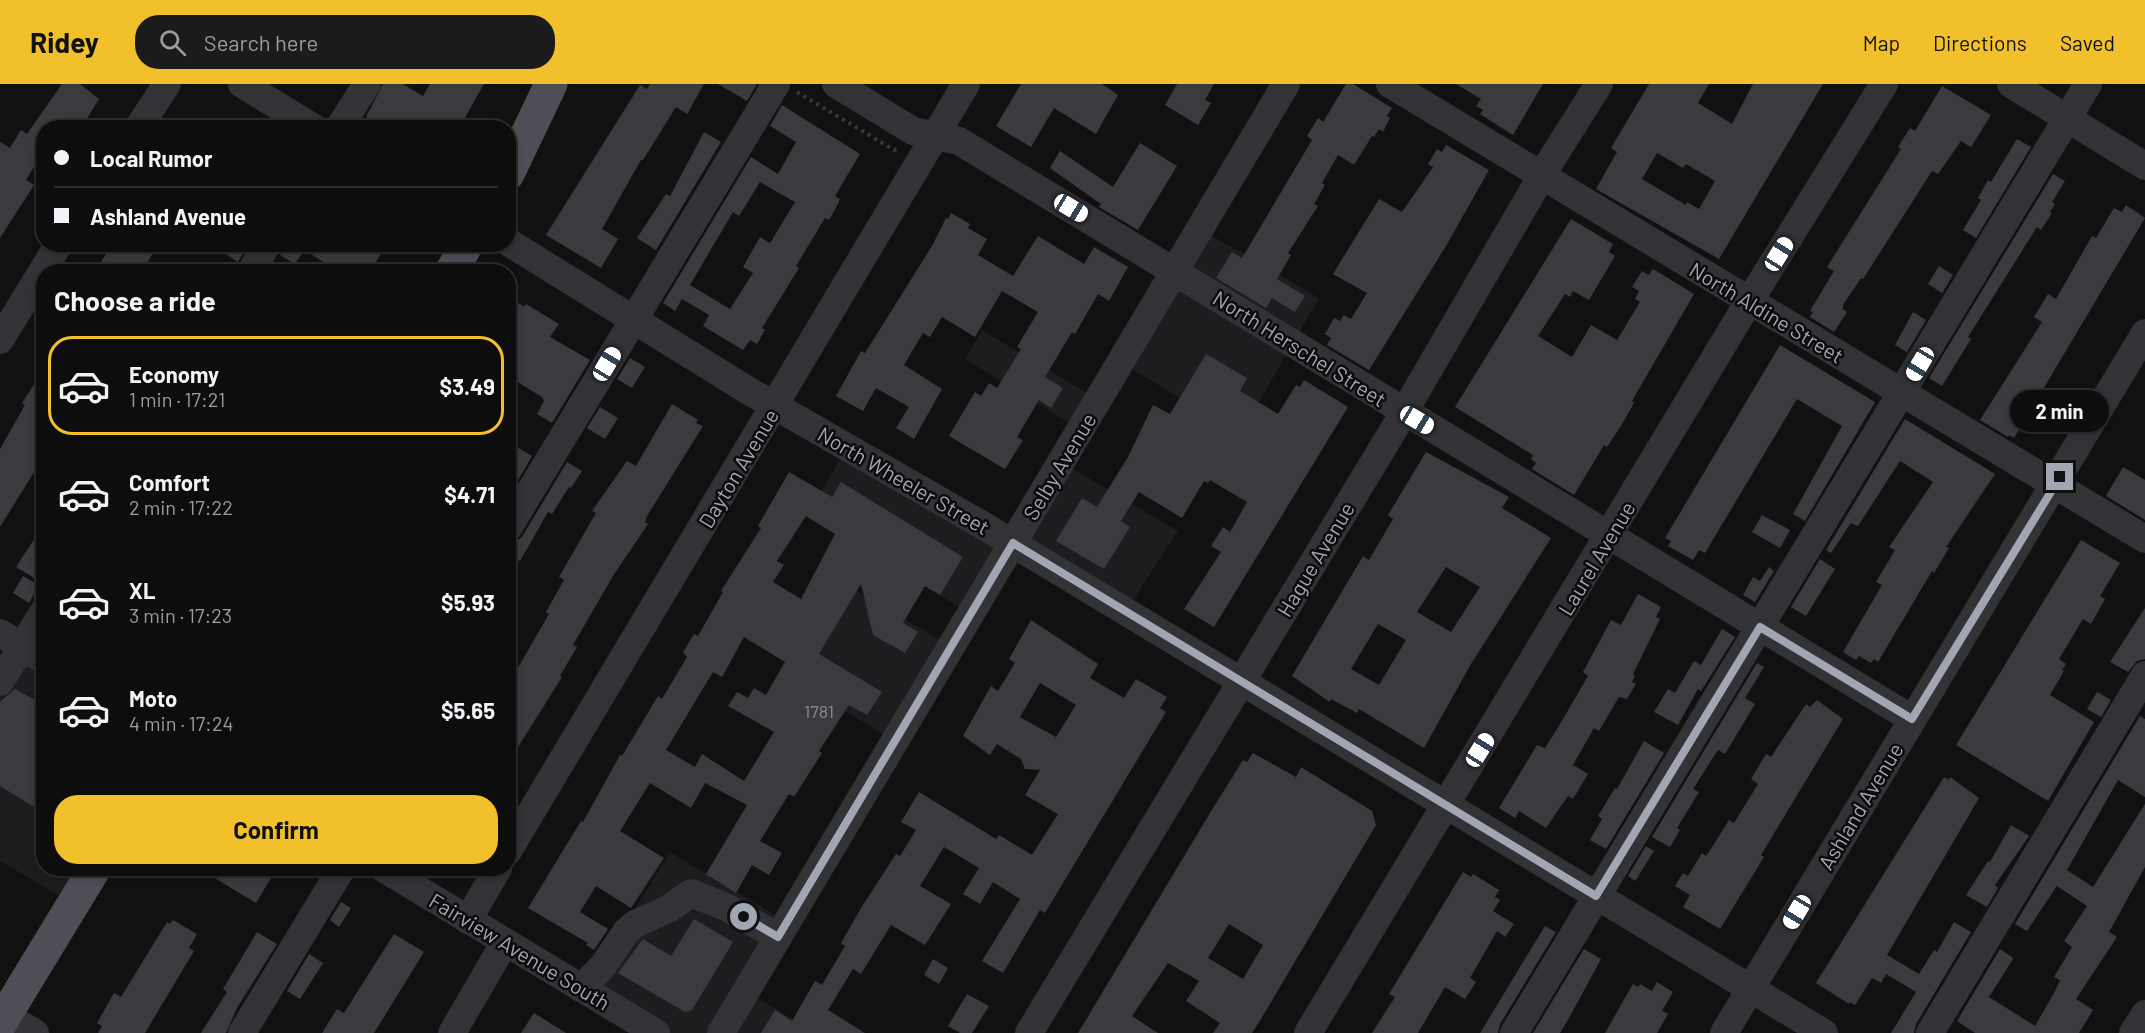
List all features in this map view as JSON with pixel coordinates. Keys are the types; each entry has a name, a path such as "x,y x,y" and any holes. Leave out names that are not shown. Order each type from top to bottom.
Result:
{"main road":[{"path":"516,160 551,84"},
{"path":"516,161 573,84"},
{"path":"2,1017 90,876"}],"street":[{"path":"143,120 166,84"},
{"path":"242,84 301,120"},
{"path":"344,120 367,84"},
{"name":"North Herschel Street","path":"836,84 913,131 959,141 1912,719"},
{"name":"Dayton Avenue","path":"516,838 966,84"},
{"name":"Selby Avenue","path":"721,1033 1286,84"},
{"name":"North Aldine Street","path":"1390,84 2145,539"},
{"name":"Hague Avenue","path":"1029,1033 1599,84"},
{"name":"Laurel Avenue","path":"1308,1033 1610,536 1749,302 1884,84"},
{"path":"2011,84 2145,166"},
{"path":"1514,1033 2088,84"},
{"path":"516,515 633,319 785,87"},
{"name":"North Wheeler Street","path":"516,247 775,406 1013,543 1824,1033"},
{"path":"0,340 36,281"},
{"name":"Ashland Avenue","path":"1724,1033 1912,719 2056,485 2145,333"},
{"path":"0,682 36,624"},
{"path":"1930,1033 2145,675"},
{"path":"242,1033 337,876"},
{"name":"Fairview Avenue South","path":"396,876 656,1033"},
{"path":"468,920 493,876"},
{"path":"581,988 603,966 635,924 670,908 691,893 726,907 778,937"},
{"path":"452,1033 505,942"},
{"path":"2133,1033 2145,1014"},
{"path":"2,1017 35,1033"}],"path":[{"path":"785,87 894,150 902,148"}],"shaded area":[{"path":"1197,227 1319,298 1240,435 1116,359"},
{"path":"982,330 1100,401 1081,430 965,359"},
{"path":"846,449 1012,547 971,614 806,516"},
{"path":"1063,463 1178,531 1124,614 1012,547"},
{"path":"834,578 952,647 896,742 780,671"},
{"path":"20,649 36,659 36,876 98,876 79,907 0,861 0,681"},
{"path":"670,852 794,926 752,995 816,1033 653,1033 584,992"}],"building":[{"path":"62,84 80,84 99,99 86,120 37,120"},
{"path":"383,84 403,84 423,96 430,84 484,84 464,120 371,120 366,117"},
{"path":"650,84 704,84 687,114 676,107 641,160 602,229 618,239 601,268 546,235 640,85 647,89"},
{"path":"718,84 757,84 747,101"},
{"path":"1021,84 1102,84 1118,95 1096,134 1054,108 1031,147 996,126"},
{"path":"1177,84 1214,84 1205,100 1211,103 1198,125 1165,105"},
{"path":"1346,84 1353,84 1392,108 1387,116 1390,118 1383,132 1379,129 1374,137 1372,136 1354,165 1338,155 1322,183 1325,185 1314,204 1318,206 1288,253 1291,255 1277,279 1305,296 1295,312 1272,298 1266,308 1216,278 1232,252 1242,258 1312,140 1307,136 1318,118 1323,122"},
{"path":"1456,84 1543,84 1513,135 1480,114 1483,110 1476,106 1481,99"},
{"path":"1649,84 1709,84 1698,103 1732,124 1753,84 1823,84 1719,259 1596,189 1617,152 1611,148","holes":["1657,153 1683,168 1686,164 1715,181 1699,209 1687,202 1686,205 1642,179"]},
{"path":"1942,86 1991,115 1971,147 1961,141 1938,174 1932,171 1863,279 1861,278 1843,305 1843,309 1847,312 1834,332 1810,317 1813,312 1810,311 1834,271 1827,267 1901,149 1898,147 1910,128 1915,131"},
{"path":"782,105 860,154 835,196 840,199 838,204 829,220 825,218 796,266 799,268 762,328 765,330 757,344 750,340 743,350 703,326 709,315 682,299 675,311 663,303 751,157 778,174 796,142 770,126","holes":["760,182 795,202 770,243 760,237 743,267 753,273 730,309 690,285 733,212 739,216"]},
{"path":"36,121 36,163 26,180 34,185 0,238 0,142 10,148 21,130 27,134"},
{"path":"704,132 721,142 656,250 637,238 666,194 670,196"},
{"path":"2017,139 2031,147 1976,238 1963,230 1981,200 1978,198 1988,180 1991,182"},
{"path":"1140,143 1177,166 1138,230 1099,207 1101,204 1050,168 1060,151 1113,187"},
{"path":"1446,145 1489,170 1446,246 1369,370 1327,345 1331,338 1325,334 1334,318 1340,321 1344,315 1351,319 1367,293 1333,274 1379,199 1402,212 1433,167 1428,164 1437,149 1442,152"},
{"path":"2053,174 2065,181 2052,202 2055,204 2050,212 2052,213 2041,230 2037,227 1968,337 1971,339 1942,386 1929,378"},
{"path":"2126,205 2145,218 2014,438 2009,435 2008,437 1980,420 2042,322 2034,317 2048,294 2056,299 2092,236 2096,238 2114,208 2122,212"},
{"path":"951,213 970,224 968,228 987,239 978,255 1013,276 1038,236 1084,264 1094,247 1128,267 1109,301 1098,294 1075,334 1072,332 1045,377 1063,388 1051,408 1039,400 1017,437 1023,440 1005,469 949,436 975,392 981,396 989,383 997,388 1021,349 1017,347 1038,312 1002,291 975,337 942,317 930,337 923,333 904,365 942,389 914,439 896,428 909,407 876,388 863,411 836,396 861,351 865,353"},
{"path":"1571,219 1613,244 1609,252 1615,256 1589,300 1573,291 1570,297 1565,294 1538,336 1572,357 1591,325 1617,340 1640,302 1635,299 1639,291 1632,287 1642,271 1649,275 1653,269 1694,294 1632,401 1634,403 1621,426 1607,447 1604,445 1574,495 1532,469 1536,463 1531,459 1533,455 1455,407"},
{"path":"107,252 153,252 147,264 100,264"},
{"path":"223,252 244,252 238,262"},
{"path":"281,252 303,252 295,264 280,255"},
{"path":"307,252 382,252 375,264 327,264"},
{"path":"1939,266 1953,275 1942,293 1928,284"},
{"path":"519,303 524,307 526,304 559,324 550,337 590,360 552,423 537,414 544,401 542,397 516,381 516,308"},
{"path":"1913,312 1926,320 1907,352 1895,345"},
{"path":"1780,345 1875,402 1805,521 1793,514 1842,426 1797,399 1705,553 1699,550 1693,560 1668,546 1671,541 1665,538"},
{"path":"1206,354 1247,378 1240,391 1278,414 1296,385 1300,387 1304,380 1348,407 1214,627 1184,609 1221,552 1211,546 1223,527 1230,532 1247,502 1210,480 1208,483 1204,481 1182,518 1139,492 1121,521 1130,527 1104,569 1056,541 1082,498 1097,507 1128,457 1153,405 1170,414"},
{"path":"630,358 645,367 632,388 617,379"},
{"path":"36,381 36,469 0,527 0,449 25,405 22,403"},
{"path":"672,404 698,420 696,423 703,426 647,516 645,522 648,524 613,576 573,645 577,647 560,676 562,677 516,750 516,671 549,614 546,612 564,580 559,577 596,513 592,511 627,461 636,466"},
{"path":"600,407 618,418 605,439 587,428"},
{"path":"1905,419 1995,474 1946,547 1949,548 1934,573 1932,571 1878,662 1874,659 1871,663 1859,656 1856,660 1843,652 1882,585 1876,582 1895,550 1889,547 1933,482 1900,461 1858,526 1851,523 1831,553 1826,550"},
{"path":"516,447 532,456 516,484"},
{"path":"1426,452 1509,497 1502,508 1551,538 1471,664 1424,748 1359,709 1357,713 1331,699 1330,702 1292,676 1363,556 1369,560 1393,519 1388,515","holes":["1446,567 1480,587 1451,632 1417,612","1378,624 1406,640 1379,685 1351,669"]},
{"path":"567,462 582,471 552,514 548,512 520,561 516,559 516,541 522,537"},
{"path":"2123,467 2145,480 2145,520 2106,496"},
{"path":"789,472 832,497 841,482 963,557 940,595 925,586 903,623 918,632 905,653 873,635 861,584 819,654 882,692 867,715 849,705 819,751 822,753 794,797 789,794 760,841 782,853 769,875 752,865 736,893 706,874 747,805 705,783 691,808 650,783 620,831 664,858 631,908 596,886 580,912 608,929 594,950 586,945 588,943 528,908 581,821 583,822 620,755 622,756 658,696 662,699 687,657 683,652 694,634 698,636 723,592 721,591 761,528 758,526","holes":["806,516 835,534 801,599 773,582 784,565 777,561","744,637 785,662 766,695 754,688 748,698 737,692 728,706 774,732 744,781 702,754 695,767 666,750 713,672 722,677"]},
{"path":"1762,515 1790,530 1780,548 1752,532"},
{"path":"36,536 36,579 16,567"},
{"path":"2081,540 2120,563 2100,596 2105,599 2091,624 2083,619 2059,659 2066,664 2050,695 2094,722 2048,801 1956,745"},
{"path":"1820,559 1835,569 1806,616 1791,607"},
{"path":"1769,567 1774,571 1755,602 1743,595 1753,577 1760,581"},
{"path":"23,576 36,583 36,590 29,603 13,593"},
{"path":"1638,594 1661,607 1656,617 1660,619 1633,674 1635,676 1632,682 1636,684 1627,699 1619,697 1599,731 1594,728 1573,765 1588,774 1573,799 1568,796 1546,828 1519,811 1515,818 1499,808 1537,745 1545,748 1563,719 1588,676 1583,672 1611,620 1621,625"},
{"path":"2145,608 2145,659 2137,661 2128,672 2110,662"},
{"path":"1031,620 1098,664 1090,678 1124,698 1136,679 1167,697 1160,708 1166,712 1045,913 1040,910 1003,973 982,961 1020,899 993,882 980,904 963,894 979,868 944,847 920,886 951,904 925,945 891,925 861,974 853,969 828,1010 865,1033 761,1033 775,1010 792,1021 815,981 822,985 845,946 841,943 861,908 896,854 900,856 916,830 901,822 919,792 996,839 999,835 1032,855 1058,814 1025,795 1040,770 1025,769 1021,759 997,744 990,755 963,736 991,686 998,691 1015,663 1009,659","holes":["1040,683 1076,705 1056,737 1020,717"]},
{"path":"1722,629 1735,637 1701,691 1698,689 1678,725 1654,712 1668,689 1675,693 1694,661 1701,665"},
{"path":"1757,663 1764,667 1745,698 1755,704 1725,754 1718,750 1693,789 1699,792 1677,828 1680,830 1670,847 1652,837"},
{"path":"15,689 36,701 36,808 0,786 0,702"},
{"path":"2097,692 2111,700 2101,717 2087,709"},
{"path":"1817,700 1843,719 1761,855 1764,857 1720,929 1683,907 1690,895 1675,886 1683,873 1688,876 1702,853 1706,856 1729,820 1734,823 1758,784 1751,779 1766,754 1771,757 1806,704 1810,707"},
{"path":"2140,716 2145,719 2145,797 2118,780 2067,870 2093,887 2145,804 2145,867 2109,932 2117,937 2076,999 2093,1010 2079,1033 1975,1033 1957,1021 2000,949 2013,959 1989,997 2035,1026 2054,993 2060,980 2054,977 2072,947 2064,941 2087,906 2057,886 2027,931 2015,924"},
{"path":"1644,741 1664,753 1606,849 1590,840 1602,819 1598,816 1615,788 1617,789"},
{"path":"1253,753 1296,777 1301,767 1372,811 1376,825 1261,1019 1252,1033 1213,1033 1220,1023 1186,1001 1199,981 1168,963 1132,1016 1158,1033 1078,1033 1243,760 1247,762","holes":["1229,924 1263,945 1243,979 1208,958"]},
{"path":"1944,777 1949,780 1950,777 1979,798 1887,955 1919,974 1934,950 1937,952 1954,922 1971,932 1916,1024 1914,1033 1891,1033 1916,992 1886,974 1881,983 1872,978 1855,1005 1850,1002 1849,1004 1816,983"},
{"path":"2011,825 2029,836 1995,885 1998,888 1987,907 1966,895 1988,861 1990,862"},
{"path":"1646,846 1654,851 1635,881 1628,876"},
{"path":"1463,872 1471,877 1473,874 1499,890 1495,897 1500,900 1493,911 1514,924 1505,937 1497,931 1470,978 1476,982 1465,999 1445,987 1418,1033 1372,1033 1395,997 1389,994"},
{"path":"211,876 272,876 256,903"},
{"path":"341,902 351,908 339,927 330,920"},
{"path":"694,919 733,942 692,1010 685,1012 618,973 643,939 671,956"},
{"path":"173,920 197,934 189,948 194,951 145,1033 98,1033 102,1026 97,1023 114,993 121,997 167,922 170,924"},
{"path":"1545,926 1556,932 1500,1024 1498,1033 1480,1033"},
{"path":"257,932 277,944 237,1008 226,1033 201,1033 227,992 223,989"},
{"path":"394,934 424,952 374,1033 322,1033 337,1009 344,1013"},
{"path":"1584,949 1601,959 1560,1033 1533,1033"},
{"path":"309,954 323,963 300,999 287,991"},
{"path":"933,959 948,968 939,984 924,975"},
{"path":"1657,982 1673,992 1662,1011 1668,1014 1657,1033 1605,1033 1633,984 1638,987 1640,984 1652,991"},
{"path":"967,994 989,1006 972,1033 960,1033 948,1026"},
{"path":"534,1013 566,1033 521,1033"}],"route":[{"path":"744,917 778,937 1013,543 1596,896 1760,627 1912,719 2060,477"}]}
